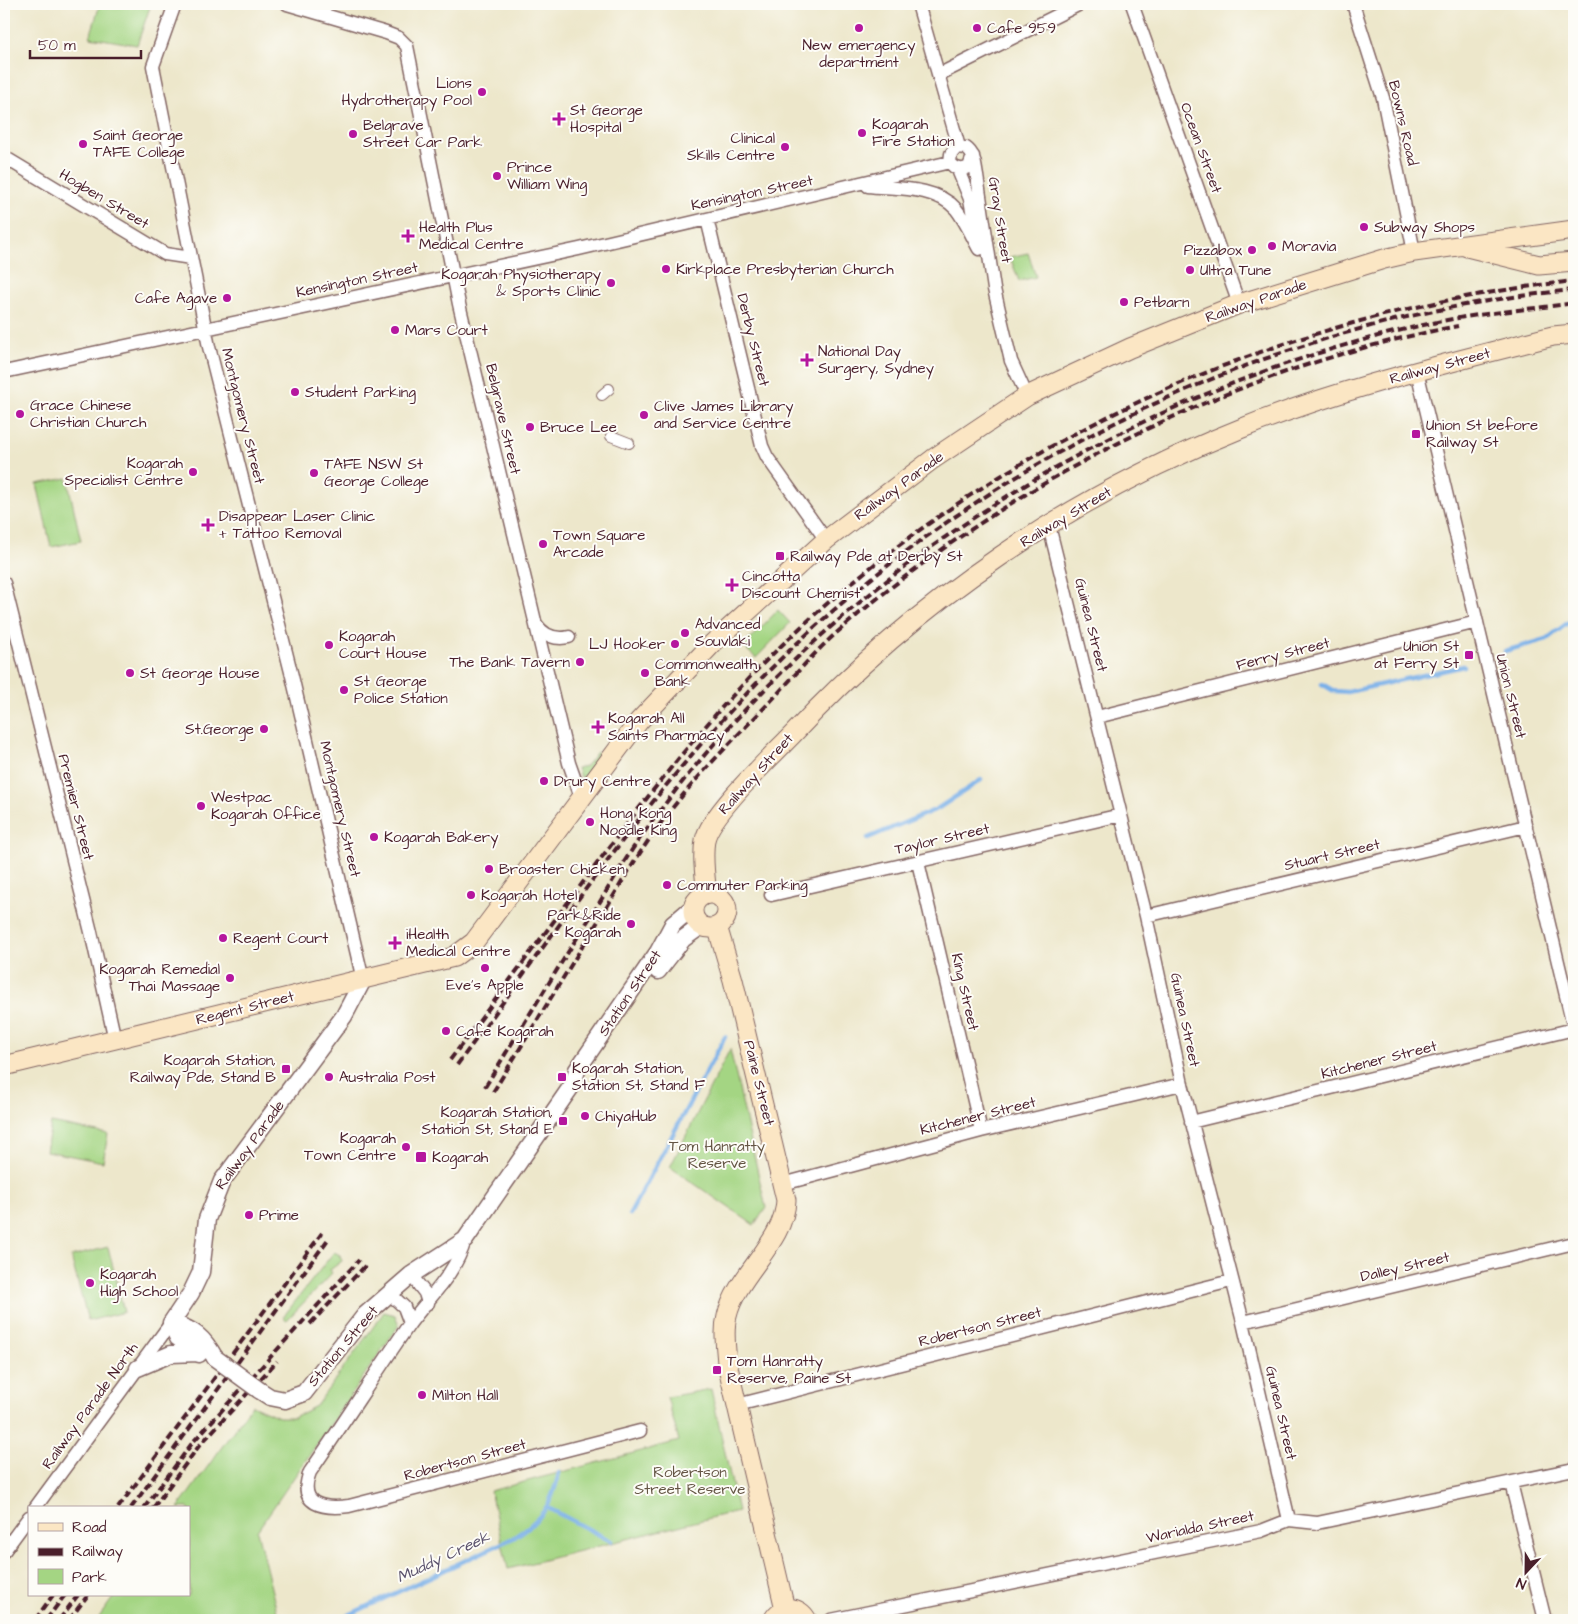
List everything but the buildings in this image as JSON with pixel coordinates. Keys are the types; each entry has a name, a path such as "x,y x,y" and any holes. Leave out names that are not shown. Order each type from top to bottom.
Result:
{"main road":[{"name":"Railway Parade","path":"479,935 581,797 660,698 713,644 826,540 933,460 1028,396 1130,348 1239,304 1384,259 1414,252 1526,235 1574,230"},
{"path":"1526,235 1529,256 1552,264"},
{"name":"Railway Parade","path":"1461,246 1529,264 1574,262"},
{"name":"Railway Street","path":"707,894 704,848 710,826 800,726 889,641 974,575 1049,526 1137,476 1242,428 1298,408 1417,371 1553,336 1574,334"},
{"path":"707,894 718,896 726,905 725,919 709,926 694,917 693,907 698,898 707,894"},
{"name":"Paine Street","path":"709,926 733,980 786,1200 783,1217 740,1284 726,1317 725,1344 727,1363 779,1614"},
{"name":"Regent Street","path":"4,1066 447,960 468,948 479,935"},
{"path":"779,1614 798,1610 807,1620"}],"street":[{"name":"Montgomery Street","path":"175,4 153,66 204,328 292,676 363,980"},
{"name":"Belgrave Street","path":"287,4 386,33 399,38 408,46 455,276 459,304 569,763 581,797"},
{"path":"918,4 959,147"},
{"path":"938,75 1080,4"},
{"name":"Ocean Street","path":"1132,4 1239,304"},
{"name":"Bowns Road","path":"1353,4 1383,98 1414,252"},
{"path":"959,147 968,149 973,156 969,167 954,166 952,152 959,147"},
{"name":"Gray Street","path":"973,156 994,289 1011,361 1028,396"},
{"name":"Hogben Street","path":"4,158 165,254 191,258"},
{"name":"Kensington Street","path":"4,372 455,276 856,185 954,166"},
{"name":"Gray Street","path":"954,166 970,199 979,249 994,289"},
{"path":"856,185 917,191 942,199 958,211 979,249"},
{"name":"Derby Street","path":"707,219 762,446 767,457 826,540"},
{"name":"Union Street","path":"1417,371 1574,1029"},
{"path":"611,436 629,443"},
{"name":"Guinea Street","path":"1049,526 1098,717 1146,916 1191,1122 1243,1322 1289,1520"},
{"name":"Premier Street","path":"4,583 91,932 115,1040"},
{"path":"535,622 544,633 552,637 569,637"},
{"name":"Ferry Street","path":"1098,717 1477,622"},
{"name":"Taylor Street","path":"771,895 1121,815"},
{"name":"Stuart Street","path":"1146,916 1526,826"},
{"name":"King Street","path":"918,862 981,1130"},
{"name":"Station Street","path":"306,1488 310,1472 410,1324 428,1303 460,1257 465,1240 573,1084 577,1070 658,952 673,924 693,907"},
{"name":"Station Street","path":"573,1084 586,1075 683,939 709,926"},
{"name":"Railway Parade","path":"171,1323 191,1293 201,1272 207,1219 222,1181 344,1016 363,980"},
{"name":"Kitchener Street","path":"1191,1122 1574,1029"},
{"name":"Kitchener Street","path":"783,1184 981,1130 1182,1084"},
{"name":"Station Street","path":"171,1323 178,1338 198,1353 215,1358 270,1397 285,1400 304,1393 366,1315 389,1294 412,1275 465,1240"},
{"name":"Dalley Street","path":"1243,1322 1574,1243"},
{"path":"412,1275 426,1292 428,1303"},
{"name":"Robertson Street","path":"737,1405 1231,1281"},
{"path":"389,1294 404,1307 410,1324"},
{"name":"Station Street","path":"171,1323 188,1327 206,1342 215,1358"},
{"name":"Railway Parade North","path":"36,1506 171,1323"},
{"path":"138,1368 171,1354 198,1353"},
{"name":"Robertson Street","path":"306,1488 311,1499 318,1505 329,1508 349,1506 640,1431"},
{"path":"1289,1520 1317,1523 1574,1469"},
{"path":"1511,1483 1545,1620"},
{"path":"4,1550 28,1518"},
{"name":"Warialda Street","path":"832,1620 1262,1532 1289,1520"}],"green space":[{"path":"100,4 151,4 137,45 90,37"},
{"path":"1028,253 1036,277 1019,281 1010,257"},
{"path":"67,478 81,541 51,547 37,484"},
{"path":"778,610 790,623 756,658 743,646"},
{"path":"597,752 601,755 585,777 580,777 577,768 586,766"},
{"name":"Tom Hanratty Reserve","path":"730,1049 766,1208 754,1225 670,1167"},
{"path":"51,1123 108,1134 103,1162 46,1151"},
{"path":"108,1247 124,1312 88,1321 71,1257"},
{"path":"334,1252 340,1255 342,1261 330,1270 332,1273 287,1320 283,1317"},
{"path":"384,1312 395,1315 399,1325 257,1531 279,1620 97,1620 114,1596 190,1596 190,1506 179,1506 252,1405 279,1417 294,1417 316,1406"},
{"name":"Robertson Street Reserve","path":"711,1389 738,1511 508,1569 490,1491 679,1441 667,1397"}],"waterway":[{"path":"1505,651 1547,639 1574,618"},
{"path":"1322,684 1334,691 1348,692 1464,666"},
{"path":"868,838 937,809 981,780"},
{"path":"630,1214 725,1037"},
{"name":"Muddy Creek","path":"338,1620 513,1538 531,1525 544,1511 553,1495 559,1473"},
{"path":"548,1508 611,1541"}],"railway":[{"path":"450,1060 645,800 727,702 749,678 834,598 926,526 1024,462 1127,408 1234,362 1345,325 1458,298 1574,281"},
{"path":"457,1065 563,919 636,823 713,730 754,686 837,607 929,535 1026,471 1130,416 1237,369 1348,332 1460,306 1574,290"},
{"path":"485,1087 638,841 712,747 795,660 887,581 985,510 1090,449 1200,397 1313,355 1446,320 1574,303"},
{"path":"493,1092 635,861 675,805 719,754 824,644 900,581 972,529 1047,482 1125,440 1206,403 1288,371 1373,345 1458,326"},
{"path":"119,1506 322,1233"},
{"path":"132,1506 329,1238"},
{"path":"145,1506 193,1442 359,1260"},
{"path":"310,1324 365,1266"},
{"path":"154,1506 199,1446 277,1361"},
{"path":"35,1620 52,1596"},
{"path":"46,1620 64,1596"},
{"path":"59,1620 77,1596"},
{"path":"69,1620 87,1596"}],"place":[{"name":"New emergency department","path":"859,28"},
{"name":"Cafe 959","path":"977,28"},
{"name":"Lions Hydrotherapy Pool","path":"482,92"},
{"name":"St George Hospital","path":"559,119"},
{"name":"Kogarah Fire Station","path":"862,133"},
{"name":"Belgrave Street Car Park","path":"353,134"},
{"name":"Saint George TAFE College","path":"83,144"},
{"name":"Clinical Skills Centre","path":"785,147"},
{"name":"Prince William Wing","path":"497,176"},
{"name":"Subway Shops","path":"1364,227"},
{"name":"Health Plus Medical Centre","path":"408,236"},
{"name":"Moravia","path":"1272,246"},
{"name":"Pizzabox","path":"1252,250"},
{"name":"Kirkplace Presbyterian Church","path":"666,269"},
{"name":"Ultra Tune","path":"1190,270"},
{"name":"Kogarah Physiotherapy & Sports Clinic","path":"611,283"},
{"name":"Cafe Agave","path":"227,298"},
{"name":"Petbarn","path":"1124,302"},
{"name":"Mars Court","path":"395,330"},
{"name":"National Day Surgery, Sydney","path":"807,360"},
{"name":"Student Parking","path":"295,392"},
{"name":"Grace Chinese Christian Church","path":"20,414"},
{"name":"Clive James Library and Service Centre","path":"644,415"},
{"name":"Bruce Lee","path":"530,427"},
{"name":"Union St before Railway St","path":"1416,434"},
{"name":"Kogarah Specialist Centre","path":"193,472"},
{"name":"TAFE NSW St George College","path":"314,473"},
{"name":"Disappear Laser Clinic + Tattoo Removal","path":"208,525"},
{"name":"Town Square Arcade","path":"543,544"},
{"name":"Railway Pde at Derby St","path":"780,556"},
{"name":"Cincotta Discount Chemist","path":"732,585"},
{"name":"Advanced Souvlaki","path":"685,633"},
{"name":"LJ Hooker","path":"675,644"},
{"name":"Kogarah Court House","path":"329,645"},
{"name":"Union St at Ferry St","path":"1469,655"},
{"name":"The Bank Tavern","path":"580,662"},
{"name":"St George House","path":"130,673"},
{"name":"Commonwealth Bank","path":"645,673"},
{"name":"St George Police Station","path":"344,690"},
{"name":"Kogarah All Saints Pharmacy","path":"598,727"},
{"name":"St.George","path":"264,729"},
{"name":"Drury Centre","path":"544,781"},
{"name":"Westpac Kogarah Office","path":"201,806"},
{"name":"Hong Kong Noodle King","path":"590,822"},
{"name":"Kogarah Bakery","path":"374,837"},
{"name":"Broaster Chicken","path":"489,869"},
{"name":"Commuter Parking","path":"667,885"},
{"name":"Kogarah Hotel","path":"471,895"},
{"name":"Park&Ride - Kogarah","path":"631,924"},
{"name":"Regent Court","path":"223,938"},
{"name":"iHealth Medical Centre","path":"395,943"},
{"name":"Eve's Apple","path":"485,968"},
{"name":"Kogarah Remedial Thai Massage","path":"230,978"},
{"name":"Cafe Kogarah","path":"446,1031"},
{"name":"Kogarah Station, Railway Pde, Stand B","path":"286,1069"},
{"name":"Australia Post","path":"329,1077"},
{"name":"Kogarah Station, Station St, Stand F","path":"562,1077"},
{"name":"ChiyaHub","path":"585,1116"},
{"name":"Kogarah Station, Station St, Stand E","path":"563,1121"},
{"name":"Kogarah Town Centre","path":"406,1147"},
{"name":"Kogarah","path":"421,1157"},
{"name":"Prime","path":"249,1215"},
{"name":"Kogarah High School","path":"90,1283"},
{"name":"Tom Hanratty Reserve, Paine St","path":"717,1370"},
{"name":"Milton Hall","path":"422,1395"}]}
